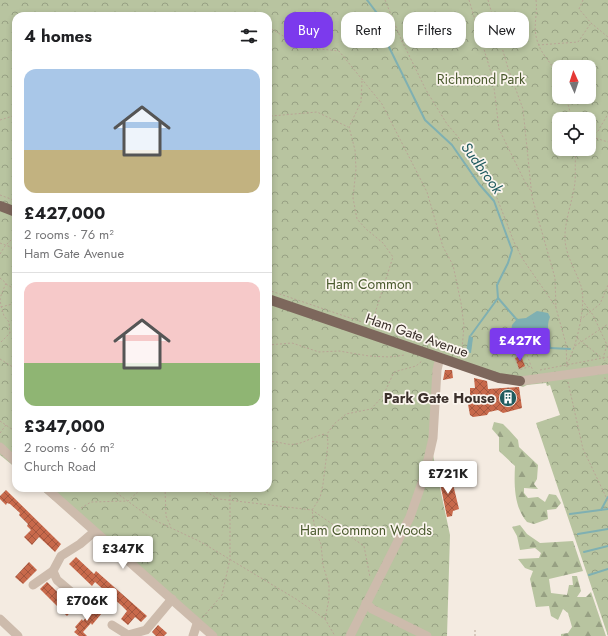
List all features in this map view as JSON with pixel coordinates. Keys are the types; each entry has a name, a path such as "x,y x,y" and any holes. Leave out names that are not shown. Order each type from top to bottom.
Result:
{"main road":[{"path":"0,206 12,210"},
{"name":"Ham Gate Avenue","path":"272,300 499,378 520,381"}],"street":[{"path":"350,636 410,516 424,477 433,438 437,370 436,356"},
{"name":"Ham Gate Avenue","path":"520,381 608,370"},
{"path":"0,447 12,458"},
{"path":"50,492 94,532 172,599 197,624 213,636"},
{"path":"33,585 53,571 61,556 80,544 94,532"},
{"path":"53,571 57,580 76,597"},
{"path":"112,625 123,635 136,634 146,630 172,599"},
{"path":"366,603 372,609 427,636"},
{"path":"0,620 15,635"},
{"path":"193,636 197,624"}],"path":[{"path":"385,0 401,40 426,90 447,124 470,151 486,183 498,198 514,242 522,258 556,308"},
{"path":"469,0 493,79 499,129 525,182 532,192"},
{"path":"488,0 508,68 523,109 527,129 532,192 555,278 556,308 566,344 566,364"},
{"path":"536,0 537,9 534,29 538,45 552,65"},
{"path":"583,0 579,9 591,23 608,37"},
{"path":"538,45 578,42 591,23"},
{"path":"272,29 302,47 339,51 382,104 427,192 443,247 453,265 464,326 462,349 457,358"},
{"path":"362,80 361,102 349,127 355,150 356,169 353,198 357,218 366,229 382,243 393,257 376,310 373,328"},
{"path":"272,116 317,112 349,127"},
{"path":"596,133 608,114"},
{"path":"0,120 12,116"},
{"path":"596,138 608,142"},
{"path":"566,364 574,347 580,321 582,300 582,288 569,258 565,240 574,182 575,156"},
{"path":"0,195 12,200"},
{"path":"0,254 5,246 12,240"},
{"path":"0,243 12,248"},
{"path":"0,278 12,288"},
{"path":"0,344 10,333 10,328 0,306 0,298 6,284"},
{"path":"580,321 600,304 608,285"},
{"path":"272,291 366,324"},
{"path":"582,300 600,328 607,345 603,358"},
{"path":"0,306 12,304"},
{"path":"574,347 608,324"},
{"path":"576,338 603,358 608,365"},
{"path":"272,345 292,343 319,352 339,351 369,356 390,357 411,354"},
{"path":"527,355 533,372 566,364 608,357"},
{"path":"325,619 329,599 329,585 323,565 321,544 314,530 312,510 320,498 323,484 328,444 327,434 334,424 346,414 372,409 383,396 394,372 416,366 436,356"},
{"path":"0,359 12,366"},
{"path":"516,360 519,370 531,366"},
{"path":"567,374 583,449 608,501"},
{"path":"0,422 12,429"},
{"path":"0,433 6,425"},
{"path":"272,443 286,445 297,444 319,435 327,434"},
{"path":"116,492 152,519 201,542 325,619 336,636"},
{"path":"73,512 91,502 128,501 138,492"},
{"path":"165,492 166,516 171,528"},
{"path":"206,492 219,499 312,510 364,546 373,589"},
{"path":"197,624 222,595 230,559 232,500 231,492"},
{"path":"475,630 475,636"}],"green space":[{"name":"Ham Common","path":"0,0 608,0 608,636 536,423 560,415 550,385 547,386 546,383 527,385 523,387 520,386 520,381 440,358 433,455 450,535 447,636 213,636 172,599 44,492 272,492 272,12 12,12 12,465 0,455"},
{"path":"494,422 503,424 518,440 519,447 538,465 537,479 534,484 538,489 524,488 524,493 528,498 538,497 545,502 549,494 556,495 561,503 556,509 547,510 548,519 534,524 527,522 523,516 517,503 515,466 499,451 499,437 492,429"},
{"path":"520,525 527,534 540,543 573,541 583,571 549,579 551,593 567,595 569,585 573,585 572,576 577,576 581,591 577,597 586,597 591,592 606,636 561,636 561,634 568,633 572,627 568,613 563,609 558,620 551,616 549,606 536,607 530,579 533,571 525,568 518,559 539,558 541,553 535,548 520,550 517,536 512,527"}],"water":[{"path":"537,311 548,313 550,317 548,329 551,348 544,353 515,350 508,333 511,332 512,325 517,319 526,318"},
{"path":"469,335 473,338 471,353 466,352"}],"building":[{"path":"521,356 525,366 519,369 515,358"},
{"path":"445,370 452,370 453,378 443,380"},
{"name":"Park Gate House","path":"474,378 487,381 488,389 519,387 522,408 503,413 498,410 489,412 487,415 473,417 470,415 467,399 470,397 470,388 475,388"},
{"path":"444,472 446,482 452,480 459,509 453,511 452,516 447,517 438,473"},
{"path":"6,490 61,544 55,552 39,537 32,545 24,537 31,530 27,526 28,524 19,515 20,513 10,504 7,503 6,505 0,499 0,496"},
{"path":"76,557 94,574 96,571 147,616 141,622 135,617 128,625 121,619 127,611 95,582 92,586 69,564"},
{"path":"29,562 37,570 23,584 15,577"},
{"path":"47,582 74,608 67,616 40,589"},
{"path":"95,607 102,613 92,625 91,623 83,632 87,636 79,636 74,632 77,629 75,627 82,619 83,621"},
{"path":"158,625 167,633 164,636 156,636 152,632"}],"waterway":[{"name":"Sudbrook","path":"367,0 380,17 386,41 425,120 452,145 479,184 494,201 512,250 508,263 497,285 498,298 518,321"},
{"path":"471,335 498,298"},
{"name":"Sudbrook","path":"550,348 570,349"},
{"path":"601,510 608,497"},
{"path":"570,514 608,509"},
{"path":"578,534 608,529"},
{"path":"584,552 608,546"},
{"path":"589,575 608,569"}],"place":[{"name":"Park Gate House","path":"508,398"}],"park label":[{"name":"Richmond Park","path":"481,79"},
{"name":"Ham Common Woods","path":"366,530"}]}
